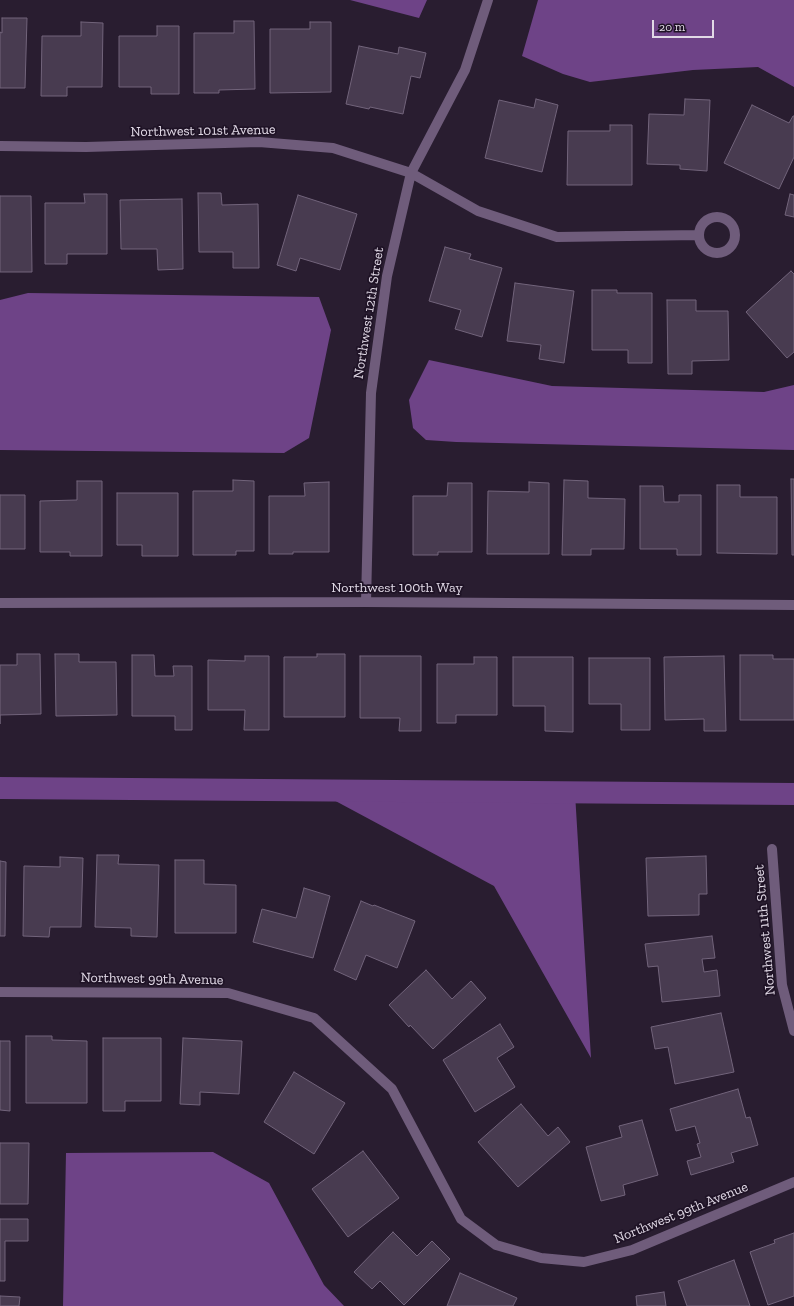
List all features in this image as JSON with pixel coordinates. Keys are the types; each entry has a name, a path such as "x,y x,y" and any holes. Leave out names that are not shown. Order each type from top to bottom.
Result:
{"street":[{"name":"Northwest 12th Street","path":"366,602 371,393 386,276 412,173 465,70 488,0"},
{"name":"Northwest 101st Avenue","path":"0,146 86,147 259,142 333,148 412,173 478,210 557,237 699,235"},
{"name":"Northwest 100th Way","path":"0,603 366,602 794,605"},
{"name":"Northwest 11th Street","path":"772,849 782,985 794,1031"},
{"name":"Northwest 99th Avenue","path":"0,992 228,993 314,1018 392,1089 461,1220 496,1245 541,1258 584,1262 632,1250 794,1182"}],"shaded area":[{"path":"350,0 427,0 419,18"},
{"path":"538,0 794,0 794,87 758,67 693,70 590,82 563,74 522,56"},
{"path":"28,293 319,297 331,330 309,438 284,453 0,450 0,300"},
{"path":"429,360 552,386 764,392 794,385 794,450 426,440 413,428 409,400"},
{"path":"315,790 575,793 591,1058 494,886"},
{"path":"213,1152 269,1183 324,1285 344,1306 63,1306 66,1153"}],"building":[{"path":"2,18 27,18 25,88 0,88 0,32 2,33"},
{"path":"234,21 254,21 255,89 219,90 219,93 194,93 194,33 234,33"},
{"path":"81,22 103,23 102,87 67,87 67,96 41,96 42,36 81,36"},
{"path":"310,22 331,22 331,92 270,93 270,29 310,29"},
{"path":"157,26 179,26 179,94 151,94 151,87 119,87 119,36 157,36"},
{"path":"359,46 398,54 399,47 426,53 420,78 411,76 403,114 346,104"},
{"path":"536,99 558,105 542,172 485,158 499,100 534,108"},
{"path":"685,99 710,100 707,171 680,169 680,165 647,164 649,114 684,115"},
{"path":"752,105 789,123 794,116 794,157 779,189 724,163"},
{"path":"610,125 632,125 632,185 567,185 568,131 610,131"},
{"path":"198,193 221,193 222,205 258,204 259,268 233,268 233,252 199,252"},
{"path":"84,194 107,194 107,254 67,254 67,264 45,264 45,203 85,203"},
{"path":"790,194 794,195 794,217 785,215"},
{"path":"298,195 357,214 340,270 300,258 296,271 277,265"},
{"path":"0,196 31,196 32,272 0,272"},
{"path":"182,199 183,269 158,270 157,249 121,249 120,200"},
{"path":"445,247 471,254 469,259 502,268 482,337 455,329 461,310 429,301"},
{"path":"791,271 794,274 794,352 787,358 746,312"},
{"path":"515,283 574,291 564,363 539,359 541,345 507,341"},
{"path":"592,290 617,290 617,293 652,293 652,363 628,363 628,350 592,350"},
{"path":"667,300 696,300 696,311 728,311 729,360 692,361 692,374 668,374"},
{"path":"791,479 794,479 794,555 792,555"},
{"path":"233,480 254,481 254,551 236,551 236,555 193,555 193,491 233,491"},
{"path":"564,480 588,481 588,498 625,499 624,549 591,549 591,555 562,555"},
{"path":"77,481 102,481 102,556 70,556 70,552 40,552 40,501 77,500"},
{"path":"329,482 329,552 269,554 269,496 305,496 304,483"},
{"path":"529,482 549,483 549,554 487,554 488,491 529,492"},
{"path":"448,483 472,483 472,552 438,552 438,555 413,555 413,496 447,496"},
{"path":"717,485 740,485 740,497 777,497 777,554 717,553"},
{"path":"640,486 663,486 664,502 679,502 679,495 701,495 701,555 677,555 677,549 640,549"},
{"path":"117,493 178,493 178,556 142,556 142,545 117,545"},
{"path":"0,495 25,495 25,549 0,549"},
{"path":"17,654 40,654 41,714 0,715 0,665 17,665"},
{"path":"55,654 79,654 79,662 116,662 117,715 56,716"},
{"path":"317,654 345,654 345,717 284,717 284,657 317,657"},
{"path":"132,655 154,655 155,676 174,676 173,666 192,666 192,730 175,730 175,716 132,716"},
{"path":"740,655 773,655 773,659 794,659 794,720 740,720"},
{"path":"245,656 269,656 269,730 244,730 245,710 208,710 208,660 245,661"},
{"path":"360,656 421,656 421,731 399,731 400,718 360,718"},
{"path":"724,656 726,731 704,731 704,719 665,720 664,657"},
{"path":"474,657 497,657 497,715 456,715 456,723 437,723 437,664 474,664"},
{"path":"513,657 573,657 573,732 545,731 545,706 513,706"},
{"path":"589,658 650,658 650,730 621,730 621,704 589,704"},
{"path":"97,855 119,855 118,864 159,865 157,937 131,936 131,928 95,927"},
{"path":"706,856 707,894 699,894 699,915 648,916 646,858"},
{"path":"60,857 83,858 81,927 50,927 49,937 23,936 24,866 60,867"},
{"path":"175,860 204,860 204,884 236,885 236,933 175,933"},
{"path":"0,861 6,862 5,936 0,936"},
{"path":"304,888 330,896 313,958 253,942 262,909 296,918"},
{"path":"361,901 415,921 397,968 366,955 356,980 334,970"},
{"path":"712,936 715,958 702,959 704,972 717,970 720,996 662,1002 658,966 648,967 645,944"},
{"path":"426,970 452,999 471,981 486,998 433,1049 410,1025 409,1027 389,1005"},
{"path":"721,1013 734,1072 675,1084 668,1047 655,1049 651,1027"},
{"path":"500,1024 514,1047 497,1058 515,1087 475,1112 443,1060"},
{"path":"26,1036 52,1036 52,1040 87,1041 87,1103 26,1103"},
{"path":"103,1038 161,1038 161,1101 125,1101 125,1111 103,1111"},
{"path":"183,1038 242,1041 239,1094 200,1092 200,1105 180,1104"},
{"path":"0,1041 10,1041 10,1111 0,1110"},
{"path":"294,1072 345,1103 314,1154 264,1122"},
{"path":"738,1089 746,1118 750,1117 758,1145 731,1153 734,1162 691,1175 687,1161 701,1157 697,1144 700,1143 695,1126 676,1131 670,1109"},
{"path":"521,1104 548,1136 558,1127 570,1142 518,1187 478,1142"},
{"path":"642,1120 658,1175 623,1185 625,1195 601,1201 586,1147 622,1137 619,1126"},
{"path":"0,1143 29,1143 28,1204 0,1204"},
{"path":"363,1151 399,1198 348,1237 312,1189"},
{"path":"0,1219 28,1219 28,1241 5,1241 5,1281 0,1281"},
{"path":"393,1232 417,1256 432,1241 450,1259 404,1305 380,1281 372,1289 354,1272"},
{"path":"794,1233 794,1296 768,1305 750,1252 775,1243 774,1240"},
{"path":"734,1260 750,1306 687,1306 678,1281"},
{"path":"460,1273 517,1298 513,1306 447,1306"},
{"path":"664,1292 666,1306 637,1306 636,1296"},
{"path":"0,1296 20,1297 19,1306 0,1306"}],"waterway":[{"path":"0,788 794,794"}]}
